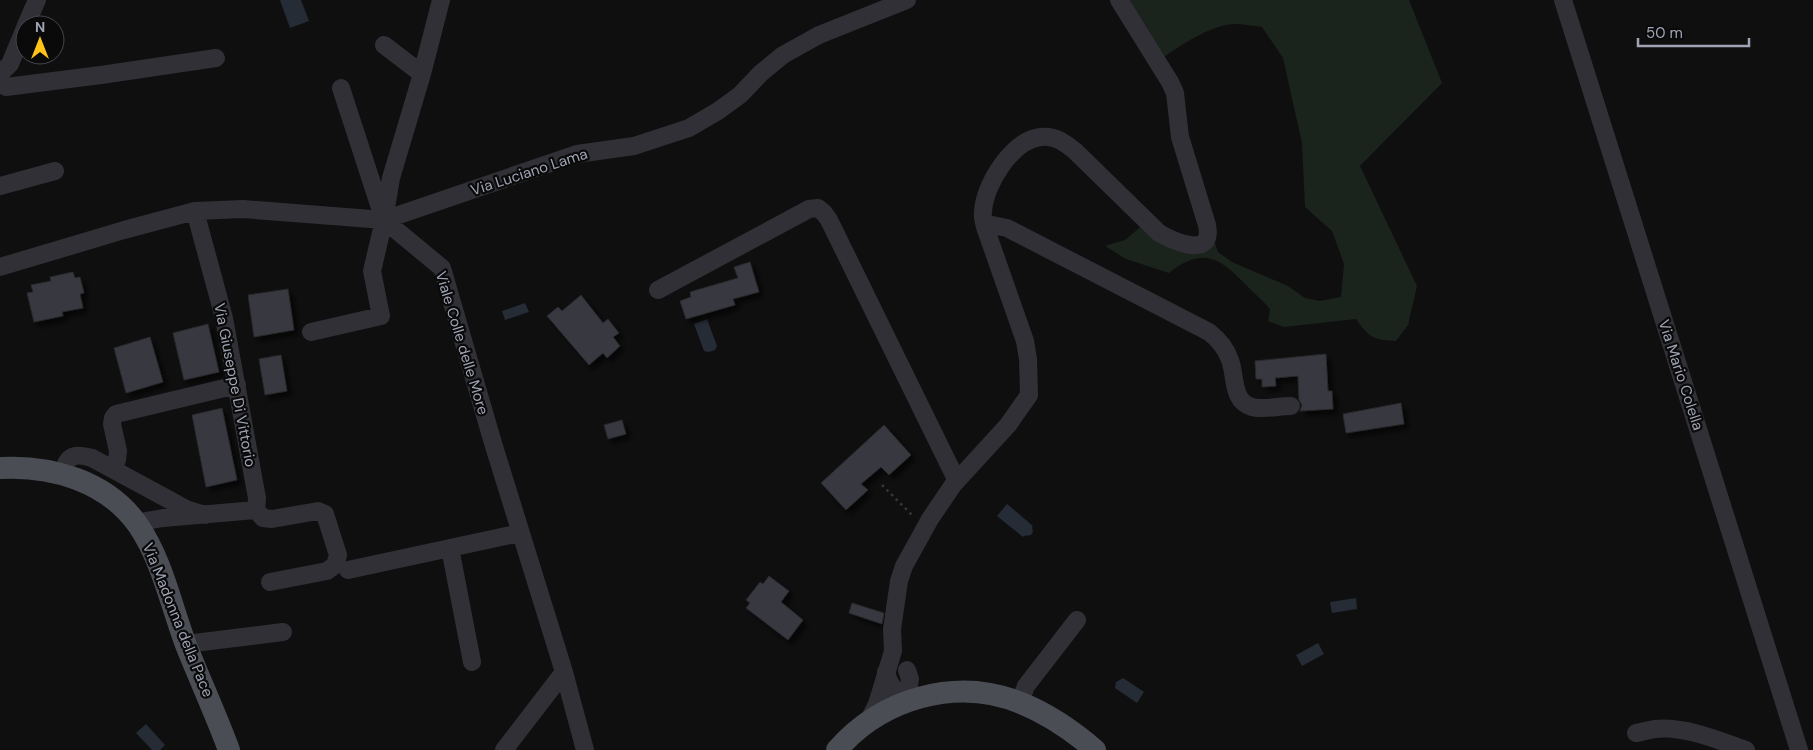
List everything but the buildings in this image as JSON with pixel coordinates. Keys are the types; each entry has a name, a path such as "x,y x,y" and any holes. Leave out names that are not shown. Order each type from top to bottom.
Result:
{"main road":[{"name":"Via Madonna della Pace","path":"0,468 36,468 63,474 84,482 121,506 138,525 156,561 186,644 230,750"},
{"path":"837,750 869,720 906,701 938,693 970,692 988,694 1020,702 1063,726 1095,750"}],"street":[{"path":"31,15 37,0"},
{"path":"311,332 381,316 372,271 396,159 422,74 441,0"},
{"name":"Via Luciano Lama","path":"384,220 577,154 634,146 689,128 740,95 761,73 783,55 819,35 907,0"},
{"path":"869,720 877,704 892,650 892,629 902,572 930,519 958,479 1008,424 1029,395 1028,359 1025,341 985,227 983,215 985,197 1001,166 1020,146 1040,137 1054,138 1071,148 1159,234 1175,242 1192,245 1202,245 1208,240 1207,225 1180,137 1175,93 1119,0"},
{"name":"Via Mario Colella","path":"1562,0 1800,750"},
{"path":"384,45 422,74"},
{"path":"0,74 10,64 15,52"},
{"path":"0,82 6,87 216,58"},
{"path":"341,88 384,220"},
{"path":"0,186 56,171"},
{"path":"658,290 809,209 818,208 829,220 958,479"},
{"path":"0,267 195,211 243,209 384,220"},
{"name":"Via Giuseppe Di Vittorio","path":"195,211 224,318 257,498 256,510"},
{"name":"Viale Colle delle More","path":"384,220 442,268 520,533 564,672 584,750"},
{"path":"985,227 992,225 1007,228 1209,332 1218,339 1231,360 1236,391 1244,404 1253,407 1291,406"},
{"path":"112,469 118,456 112,424 116,414 237,385"},
{"path":"63,474 66,462 74,456 82,455 186,509 205,514"},
{"path":"138,525 146,521 163,518 256,510 263,518 272,519 318,511 325,514 338,555 335,566 327,571 270,582"},
{"path":"348,570 520,533"},
{"path":"450,548 472,662"},
{"path":"1020,702 1026,686 1077,620"},
{"path":"186,644 283,632"},
{"path":"892,650 907,670 920,682 938,693"},
{"path":"886,672 894,691 906,701 910,679 907,670"},
{"path":"504,750 564,672"},
{"path":"1636,733 1656,729 1674,730 1701,735 1746,750"},
{"path":"519,731 522,750"}],"path":[{"path":"882,485 903,507"}],"shaded area":[{"path":"280,0 301,0 309,21 290,28"},
{"path":"1127,0 1409,0 1442,83 1360,166 1417,286 1408,325 1396,341 1373,337 1356,319 1284,327 1268,321 1270,309 1236,275 1218,262 1201,258 1191,260 1169,273 1126,259 1105,246 1125,240 1151,218 1176,235 1190,240 1214,230 1218,252 1232,262 1288,286 1305,298 1320,301 1341,297 1344,264 1332,231 1305,207 1302,143 1283,58 1262,27 1235,24 1217,27 1188,41 1164,57"},
{"path":"525,303 529,312 505,320 502,311"},
{"path":"707,319 717,346 715,350 709,352 704,351 694,324"},
{"path":"1007,504 1033,526 1031,535 1023,537 997,516"},
{"path":"1356,598 1357,609 1332,613 1330,602"},
{"path":"1318,643 1324,654 1302,666 1296,655"},
{"path":"1123,678 1144,692 1137,703 1115,688 1116,682"},
{"path":"146,724 165,745 160,750 152,750 136,733"}]}
